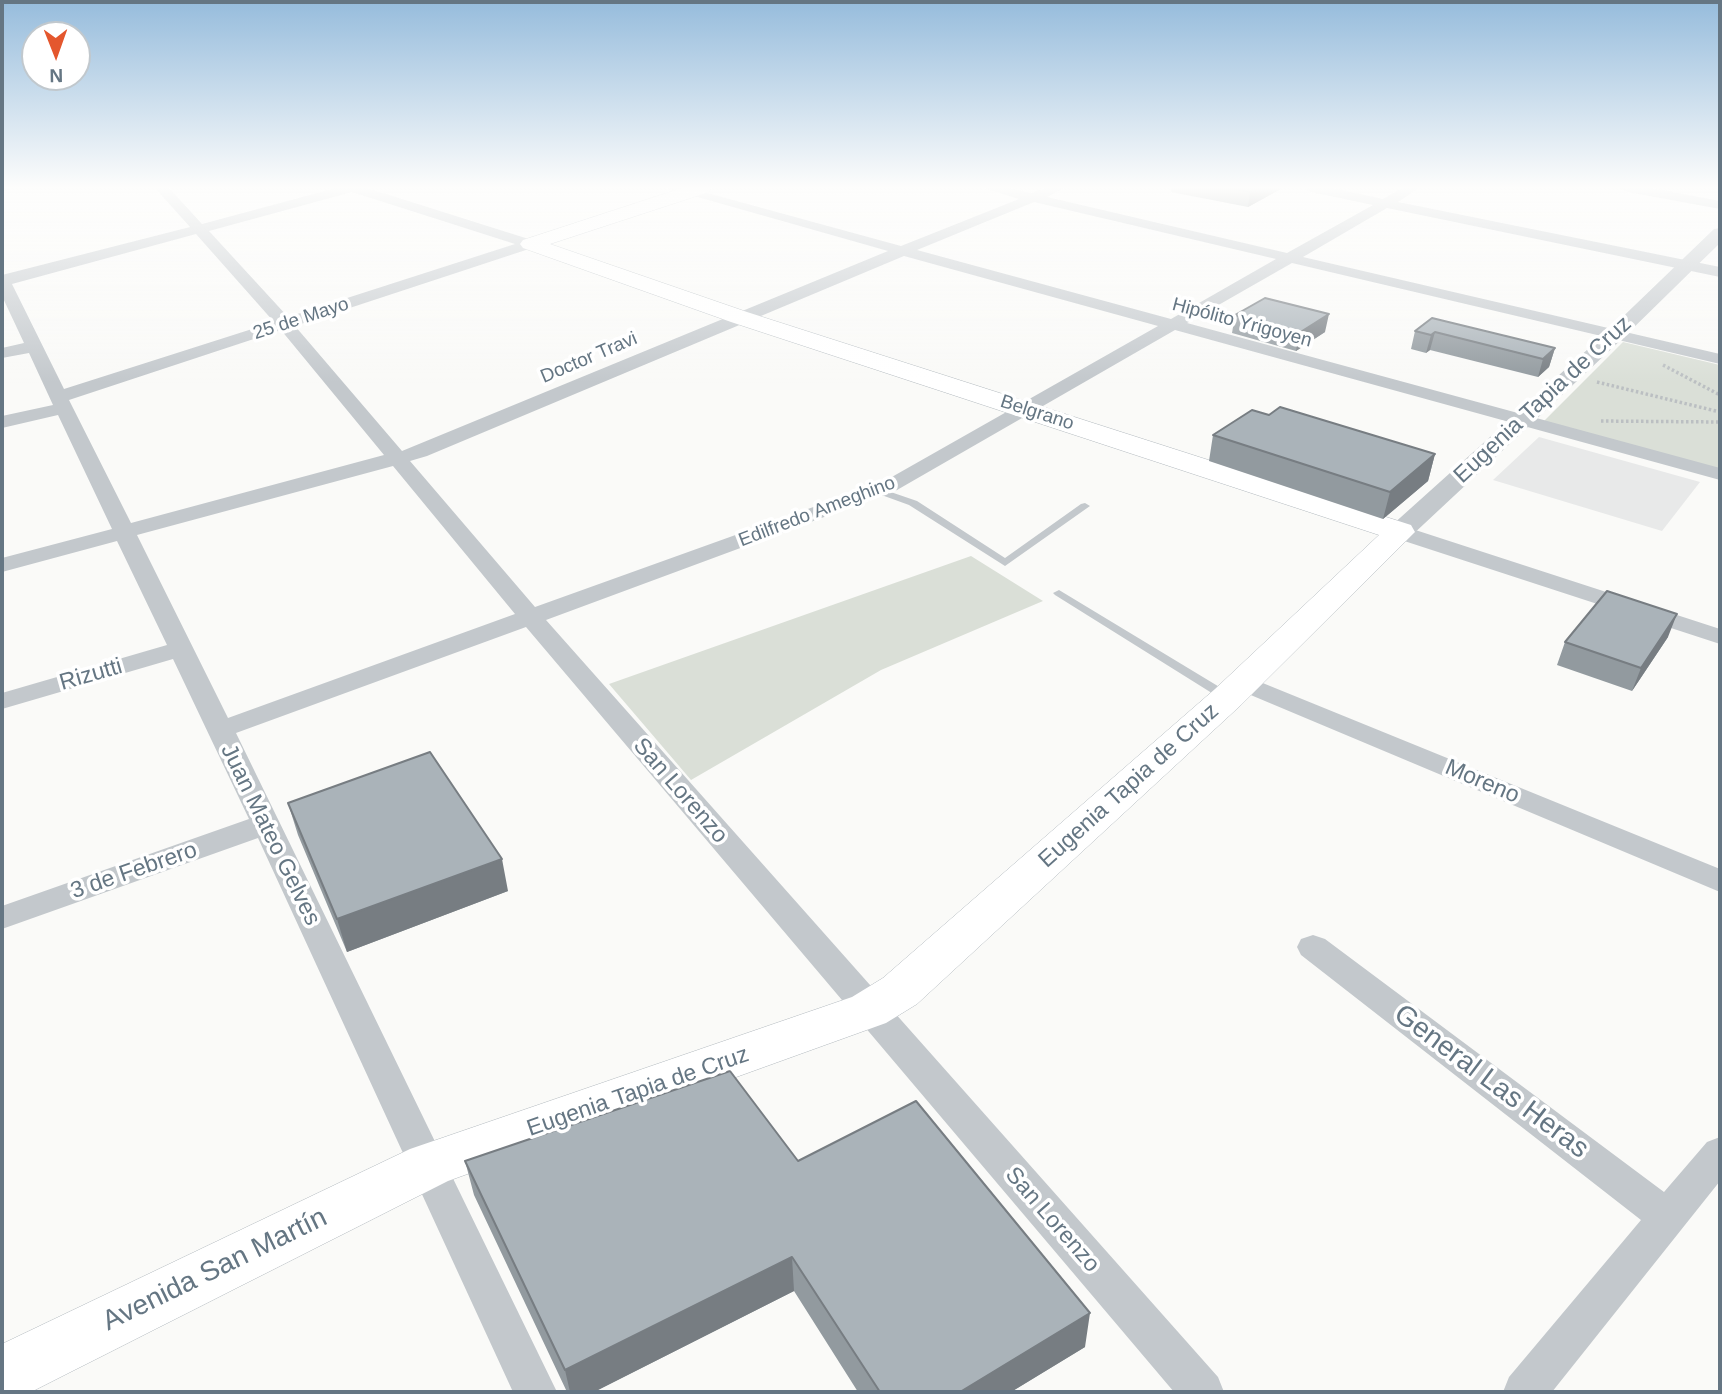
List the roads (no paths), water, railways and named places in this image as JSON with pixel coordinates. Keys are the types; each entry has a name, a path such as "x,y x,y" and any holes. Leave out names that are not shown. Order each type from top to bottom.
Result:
{"main road":[{"name":"Belgrano","path":"556,253 739,317 1400,532"},
{"name":"Eugenia Tapia de Cruz","path":"429,1165 869,1010 900,991 1235,690 1400,532"},
{"name":"Avenida San Martín","path":"2,1375 429,1165"}],"street":[{"path":"3,286 117,253"},
{"name":"San Lorenzo","path":"222,253 531,618 1202,1392"},
{"name":"25 de Mayo","path":"62,402 285,324 502,253"},
{"name":"Doctor Travi","path":"2,565 398,460 739,317 900,253"},
{"name":"Hipólito Yrigoyen","path":"907,253 1720,474"},
{"path":"1268,253 1720,359"},
{"name":"Edilfredo Ameghino","path":"219,730 878,491 1174,326 1298,253"},
{"path":"1627,253 1720,272"},
{"name":"Eugenia Tapia de Cruz","path":"1400,532 1615,335 1699,253"},
{"name":"Juan Mateo Gelves","path":"3,286 266,824 535,1392"},
{"path":"2,353 32,347"},
{"path":"2,422 62,402"},
{"name":"Belgrano","path":"1400,532 1720,637"},
{"name":"Rizutti","path":"2,701 180,649"},
{"name":"Moreno","path":"1235,690 1720,881"},
{"name":"3 de Febrero","path":"2,918 266,824"},
{"name":"General Las Heras","path":"1313,947 1669,1217"},
{"path":"1525,1392 1720,1153"}],"lane":[{"path":"878,491 913,503 1005,563 1085,506"},
{"path":"1059,593 1235,690"}]}
